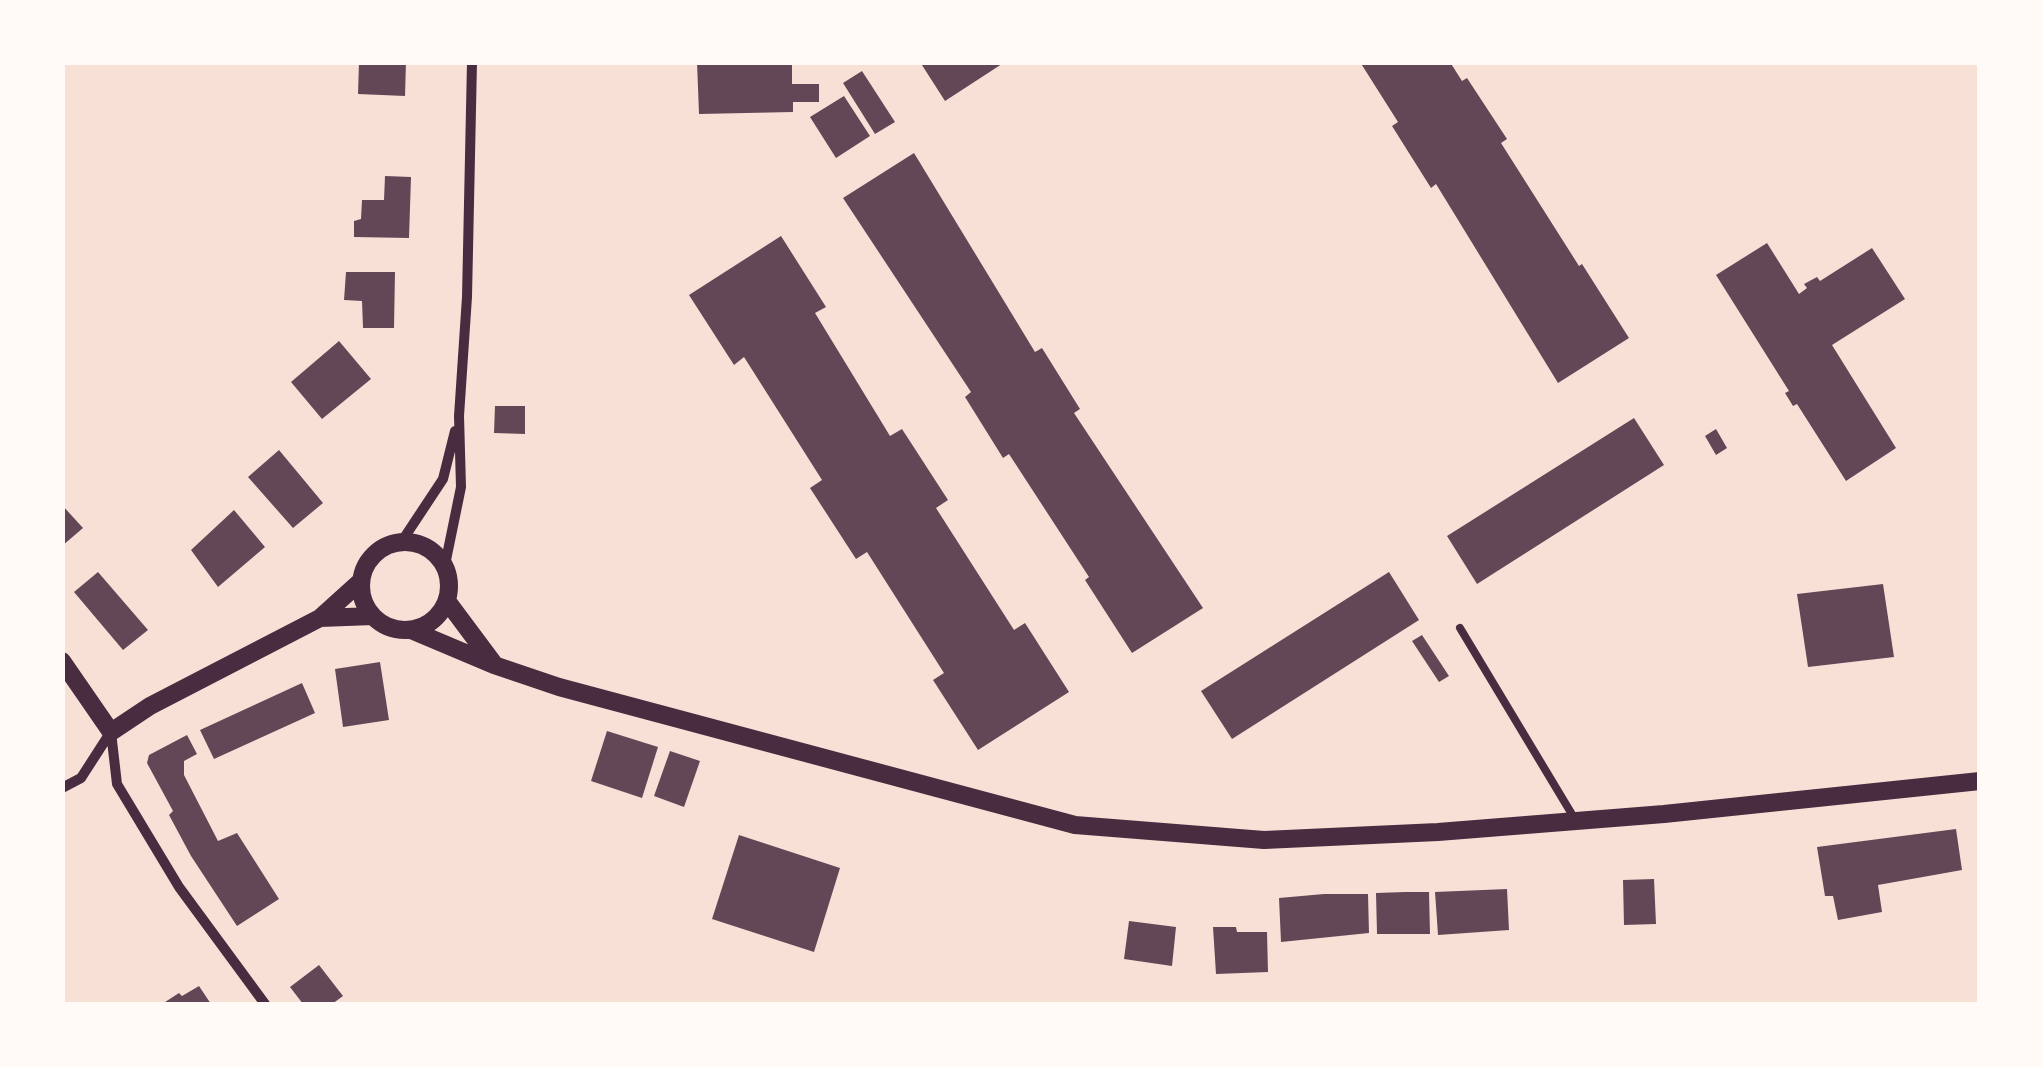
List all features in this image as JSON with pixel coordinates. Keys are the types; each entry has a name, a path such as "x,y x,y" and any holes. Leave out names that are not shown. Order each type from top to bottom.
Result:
{"street":[{"path":"411,630 432,620 447,601 445,565 461,487 472,62"},
{"path":"402,541 443,479 460,416"},
{"path":"445,565 432,550 402,541 387,545 366,566 362,580 362,593 373,616 384,625 411,630 494,665 559,686 1075,824 1264,840 1576,821 1980,781"},
{"path":"62,788 81,778 110,732 150,706 320,618 362,580"},
{"path":"447,601 494,665"},
{"path":"320,618 373,616"},
{"path":"62,661 110,732 118,784 180,886 265,1004"}],"lane":[{"path":"1460,628 1576,821"}],"building":[{"path":"359,62 406,62 405,96 358,94"},
{"path":"697,62 792,62 792,84 819,84 819,102 793,102 793,112 699,114"},
{"path":"920,62 1005,62 945,101"},
{"path":"1360,62 1450,62 1462,81 1467,78 1507,139 1501,143 1629,338 1558,383 1436,184 1431,188 1392,126 1398,122"},
{"path":"862,71 895,122 875,134 843,83"},
{"path":"844,96 870,136 836,158 810,117"},
{"path":"914,153 1035,352 1042,348 1080,409 1074,413 1203,608 1132,653 1085,580 1089,577 1009,454 1003,458 965,397 971,392 843,198"},
{"path":"385,176 411,177 409,238 354,237 354,221 361,219 362,200 384,200"},
{"path":"781,236 826,307 815,313 890,436 902,429 948,500 936,508 1014,630 1025,623 1069,692 978,750 933,680 944,673 867,552 856,559 810,488 822,480 744,357 734,365 689,295"},
{"path":"1767,243 1799,294 1807,288 1804,284 1817,277 1820,281 1872,248 1905,299 1832,345 1896,448 1846,481 1797,404 1793,406 1785,393 1789,391 1716,275"},
{"path":"346,272 395,272 394,328 363,328 362,301 344,300"},
{"path":"339,341 371,379 322,419 291,382"},
{"path":"495,406 525,406 525,434 494,433"},
{"path":"1634,418 1664,465 1477,584 1447,536"},
{"path":"1716,429 1727,448 1716,455 1705,436"},
{"path":"279,450 323,503 293,528 248,477"},
{"path":"62,505 83,528 62,546"},
{"path":"234,510 265,547 218,587 191,550"},
{"path":"98,572 148,630 123,650 74,592"},
{"path":"1389,572 1419,620 1232,739 1201,691"},
{"path":"1883,584 1894,657 1808,667 1797,594"},
{"path":"1422,635 1449,676 1439,682 1412,641"},
{"path":"380,662 389,720 343,727 335,669"},
{"path":"302,683 315,713 214,759 200,730"},
{"path":"607,731 658,747 642,798 591,781"},
{"path":"187,735 197,754 184,761 184,775 218,841 237,833 279,899 237,926 191,856 147,763 149,755"},
{"path":"670,751 700,761 684,807 654,796"},
{"path":"1956,829 1962,870 1878,885 1882,912 1838,920 1833,896 1825,896 1817,847"},
{"path":"739,835 840,868 814,952 712,919"},
{"path":"1654,879 1656,924 1624,925 1623,880"},
{"path":"1507,889 1509,930 1438,935 1435,892"},
{"path":"1429,892 1430,934 1377,934 1376,893"},
{"path":"1368,894 1369,933 1281,942 1279,898"},
{"path":"1129,921 1176,927 1172,966 1124,959"},
{"path":"1213,927 1267,932 1268,972 1216,974"},
{"path":"319,965 343,996 332,1004 303,1004 290,987"},
{"path":"199,986 211,1004 162,1004 179,993 182,996"}]}
